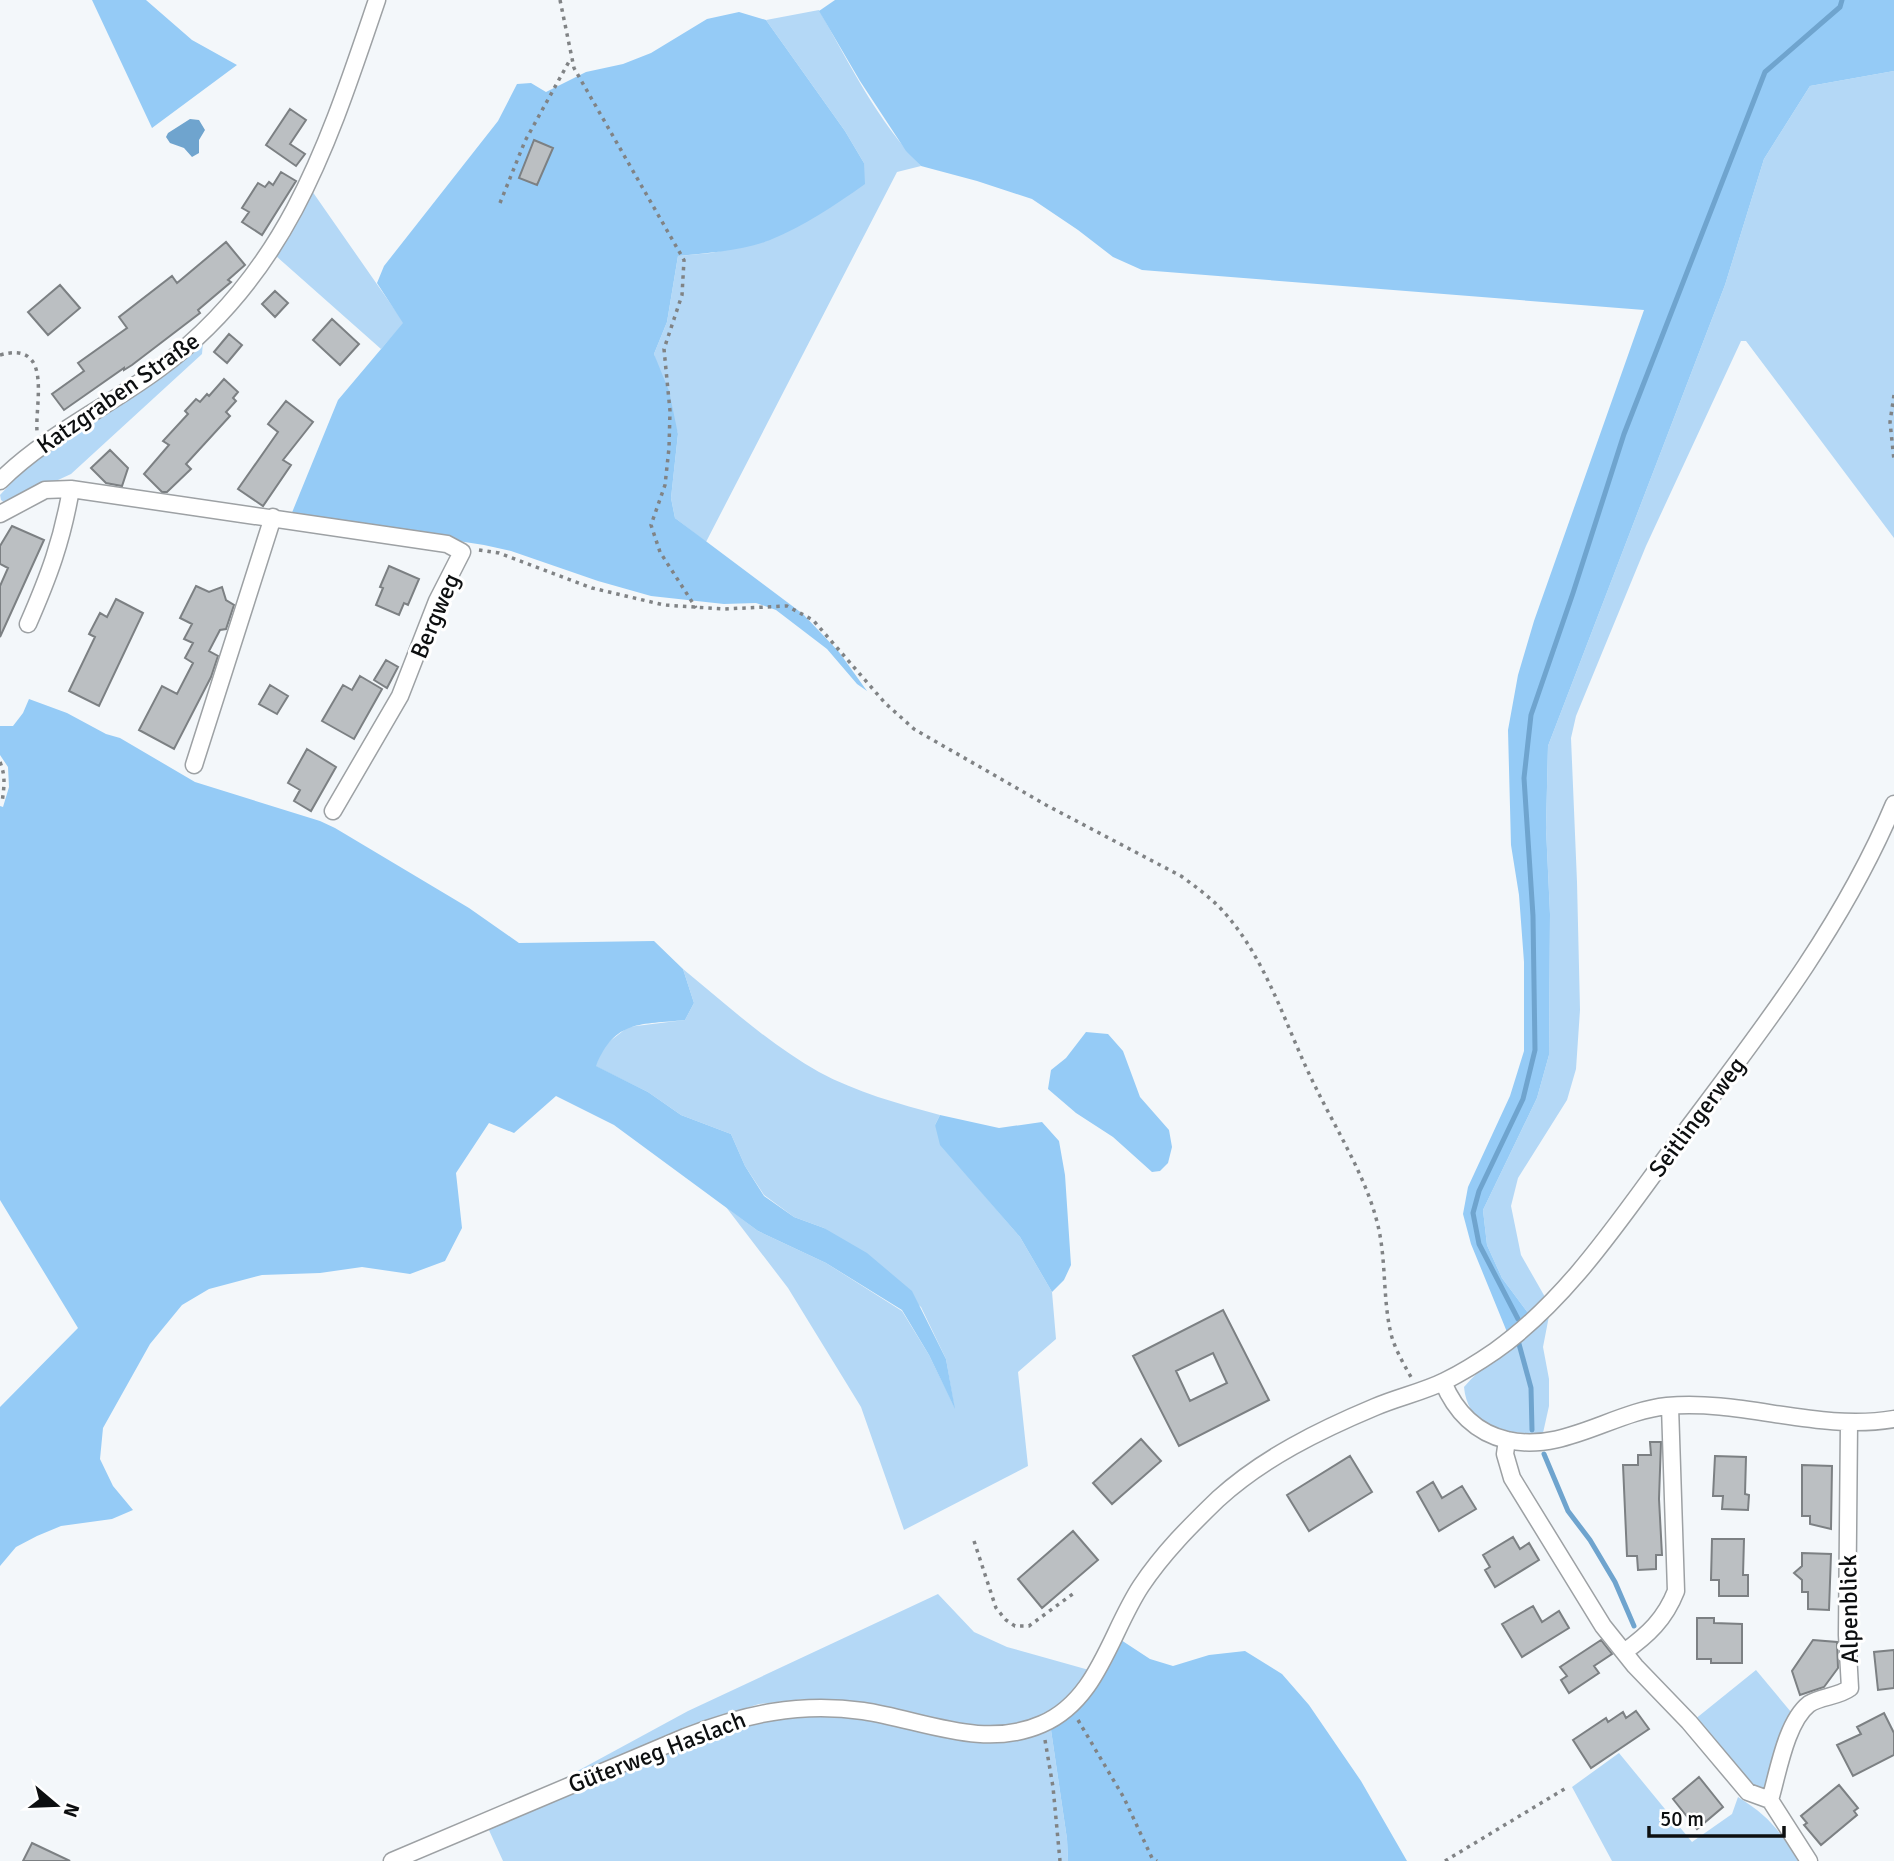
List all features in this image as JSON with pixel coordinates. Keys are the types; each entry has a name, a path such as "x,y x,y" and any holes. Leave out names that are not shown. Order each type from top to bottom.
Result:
{"street":[{"name":"Katzgraben Straße","path":"0,481 44,445 159,369 211,326 246,287 298,206 314,172 342,103 377,0"},
{"name":"Bergweg","path":"0,514 45,490 71,489 447,544 463,552 438,601 400,696 333,811"},
{"path":"28,624 51,572 61,540 71,489"},
{"path":"194,765 273,517"},
{"name":"Seitlingerweg","path":"1443,1382 1522,1331 1546,1308 1613,1229 1806,968 1853,888 1894,804"},
{"path":"1443,1382 1450,1400 1482,1431 1507,1440 1532,1443 1561,1439 1644,1409 1670,1406 1726,1406 1849,1423 1894,1419"},
{"name":"Güterweg Haslach","path":"392,1861 685,1737 724,1722 760,1713 792,1709 860,1711 964,1733 999,1736 1023,1732 1041,1725 1070,1706 1086,1689 1140,1588 1163,1555 1226,1492 1255,1469 1333,1425 1443,1382"},
{"path":"1624,1652 1648,1635 1669,1610 1676,1591 1670,1406"},
{"name":"Alpenblick","path":"1770,1800 1795,1721 1811,1703 1844,1693 1850,1688 1847,1635 1849,1423"},
{"path":"1507,1440 1505,1454 1512,1478 1603,1626 1748,1792 1770,1800 1809,1861"}],"path":[{"path":"560,0 574,68 684,260 682,295 664,349 670,411 665,485 651,525 660,552 696,608"},
{"path":"500,203 525,141 572,57"},
{"path":"0,355 17,353 34,362 38,374 36,429 38,438 44,445"},
{"path":"1894,395 1891,422 1894,460"},
{"path":"463,552 484,550 499,553 592,588 664,605 696,608 787,606 813,621 885,703 914,729 1034,799 1181,876 1221,909 1238,929 1257,959 1367,1193 1381,1235 1387,1311 1392,1336 1419,1391"},
{"path":"0,762 5,784 2,803"},
{"path":"974,1541 996,1608 1015,1626 1029,1626 1074,1593"},
{"path":"1070,1706 1124,1798 1153,1860"},
{"path":"1041,1725 1053,1787 1059,1861"},
{"path":"1445,1861 1566,1788"}],"shaded area":[{"path":"92,0 146,0 192,40 237,65 152,128"},
{"path":"835,0 1894,0 1894,71 1810,86 1764,159 1725,285 1548,746 1546,828 1550,914 1549,1055 1537,1098 1483,1210 1487,1245 1502,1278 1528,1313 1507,1332 1471,1244 1463,1214 1468,1187 1510,1096 1524,1051 1524,962 1519,895 1511,845 1508,730 1518,675 1534,621 1644,310 1142,270 1113,257 1032,199 921,166 906,151 860,81 819,11"},
{"path":"819,10 891,131 921,166 897,172 706,542 675,518 671,498 678,434 654,354 667,322 678,256 711,253 767,241 864,163 845,131 766,20"},
{"path":"739,12 766,20 845,131 864,163 865,184 819,215 770,240 736,249 678,256 667,322 654,354 669,391 678,434 671,498 675,518 803,614 839,652 867,691 857,684 827,649 776,610 756,603 724,604 651,596 511,551 291,515 338,400 403,323 377,283 384,266 498,121 517,84 531,83 546,92 586,72 623,64 651,53 707,19"},
{"path":"1894,71 1894,538 1746,341 1741,341 1646,546 1576,716 1571,738 1580,1010 1576,1069 1567,1100 1518,1178 1511,1206 1521,1255 1545,1297 1528,1313 1502,1278 1487,1245 1483,1210 1537,1098 1549,1055 1550,914 1546,828 1548,746 1725,285 1764,159 1810,86"},
{"path":"190,119 199,120 205,130 199,140 199,153 192,157 184,148 170,143 166,137"},
{"path":"312,191 404,323 381,349 276,256"},
{"path":"203,342 202,354 71,474 6,504 1,500 0,495 28,465 152,382"},
{"path":"29,699 67,713 106,734 120,738 195,782 335,828 469,908 519,943 654,941 683,969 694,1003 685,1020 643,1024 621,1032 603,1051 596,1066 648,1092 681,1115 731,1134 745,1166 764,1196 794,1217 824,1228 867,1253 912,1291 946,1359 955,1409 929,1355 902,1310 826,1263 758,1231 614,1125 556,1096 514,1133 489,1123 456,1173 462,1228 445,1261 410,1274 362,1267 320,1273 262,1275 209,1289 182,1305 150,1344 103,1428 100,1459 113,1486 133,1510 112,1519 61,1526 37,1536 16,1547 0,1566 0,1407 78,1328 0,1200 0,806 3,807 9,787 8,767 0,755 0,726 13,726"},
{"path":"683,969 766,1037 819,1072 893,1102 940,1115 935,1125 978,1188 1020,1237 1052,1292 1056,1339 1018,1372 1028,1466 904,1530 861,1407 788,1288 726,1207 758,1231 826,1263 902,1311 929,1355 954,1406 946,1359 921,1307 824,1228 794,1217 764,1195 745,1166 731,1134 681,1115 648,1092 595,1066 605,1045 628,1027 685,1020 694,1003"},
{"path":"1086,1032 1108,1034 1123,1051 1140,1097 1169,1130 1172,1147 1168,1163 1160,1171 1152,1172 1113,1137 1076,1113 1048,1089 1051,1070 1066,1058"},
{"path":"940,1115 999,1128 1042,1122 1059,1141 1065,1175 1071,1265 1064,1280 1052,1292 1020,1237 940,1145 935,1125"},
{"path":"1549,1316 1543,1347 1549,1379 1549,1406 1543,1433 1503,1430 1481,1421 1467,1401 1464,1387"},
{"path":"938,1594 974,1632 1007,1647 1089,1670 1077,1691 1058,1707 1035,1720 992,1729 845,1701 804,1699 759,1704 718,1717 548,1787 688,1711"},
{"path":"1121,1640 1150,1659 1173,1666 1209,1655 1245,1651 1282,1674 1309,1705 1361,1781 1407,1861 1068,1861 1051,1730 1084,1701"},
{"path":"1756,1670 1791,1712 1776,1747 1766,1786 1762,1789 1748,1785 1694,1720"},
{"path":"833,1714 875,1719 990,1742 1018,1740 1051,1730 1068,1861 503,1861 488,1828 687,1742 767,1716"},
{"path":"1619,1753 1692,1842 1732,1814 1738,1797 1773,1825 1798,1861 1612,1861 1572,1787"}],"building":[{"path":"290,109 306,120 290,144 305,154 296,166 266,145"},
{"path":"534,140 553,148 537,185 519,178"},
{"path":"281,172 296,181 262,235 242,222 249,212 242,208 258,183 265,187 269,182 273,185"},
{"path":"226,242 245,265 228,280 231,282 198,310 200,313 132,365 64,410 52,394 84,371 78,363 127,328 119,317 172,276 177,283"},
{"path":"60,285 80,308 48,335 28,312"},
{"path":"275,291 288,303 275,317 262,304"},
{"path":"332,319 359,344 340,365 313,340"},
{"path":"229,334 242,345 227,363 214,352"},
{"path":"224,379 238,392 233,398 236,401 226,412 230,416 186,464 191,469 167,492 162,492 144,474 169,445 163,441 188,414 185,411 196,399 200,402 207,394 209,396"},
{"path":"286,401 313,422 283,460 291,465 263,506 238,489 278,432 268,424"},
{"path":"110,450 128,468 122,486 106,483 91,468"},
{"path":"12,526 44,540 0,637 0,586 8,568 0,564 0,546"},
{"path":"389,566 419,579 408,605 404,603 399,615 376,605"},
{"path":"196,586 209,592 222,587 226,600 234,605 226,629 220,630 209,651 218,656 211,677 174,749 139,730 162,686 177,694 193,663 185,658 193,643 184,639 192,624 180,618"},
{"path":"116,599 143,613 99,706 69,691 95,637 89,634 100,613 107,617"},
{"path":"386,660 398,667 387,688 374,680"},
{"path":"360,676 382,689 354,739 322,721 343,685 352,690"},
{"path":"270,685 288,696 277,714 259,704"},
{"path":"307,749 336,767 311,811 294,801 300,790 288,783"},
{"path":"1223,1310 1269,1400 1179,1446 1133,1356","holes":["1213,1353 1227,1383 1190,1401 1176,1371"]},
{"path":"1141,1439 1161,1461 1112,1504 1093,1483"},
{"path":"1650,1442 1661,1442 1659,1499 1662,1555 1656,1555 1656,1569 1638,1570 1637,1556 1627,1556 1623,1465 1638,1465 1638,1455 1651,1455"},
{"path":"1350,1456 1372,1492 1309,1531 1287,1495"},
{"path":"1715,1456 1746,1457 1745,1494 1749,1495 1748,1510 1722,1509 1723,1496 1713,1496"},
{"path":"1802,1465 1832,1466 1831,1529 1810,1524 1810,1516 1802,1516"},
{"path":"1433,1482 1442,1498 1462,1486 1476,1509 1439,1531 1417,1492"},
{"path":"1073,1531 1098,1560 1042,1608 1018,1579"},
{"path":"1513,1537 1520,1549 1529,1543 1539,1560 1495,1587 1485,1570 1490,1567 1483,1555"},
{"path":"1712,1539 1744,1539 1743,1575 1748,1575 1748,1596 1719,1596 1719,1580 1711,1580"},
{"path":"1802,1553 1831,1554 1829,1610 1808,1609 1808,1592 1802,1592 1802,1580 1794,1573 1802,1566"},
{"path":"1533,1606 1542,1622 1559,1611 1569,1628 1522,1657 1502,1624"},
{"path":"1697,1618 1714,1618 1714,1623 1742,1624 1742,1663 1711,1663 1711,1659 1697,1659"},
{"path":"1601,1640 1612,1654 1594,1666 1599,1673 1569,1693 1561,1680 1567,1676 1560,1667"},
{"path":"1813,1640 1837,1642 1838,1668 1824,1687 1800,1695 1792,1671"},
{"path":"1894,1650 1894,1688 1878,1690 1874,1652"},
{"path":"1636,1711 1649,1729 1591,1768 1573,1740 1606,1718 1608,1722 1623,1712 1626,1718"},
{"path":"1884,1713 1894,1733 1894,1755 1853,1776 1837,1745 1861,1734 1857,1727"},
{"path":"1699,1777 1723,1807 1697,1829 1673,1799"},
{"path":"1839,1785 1858,1808 1854,1811 1857,1815 1821,1845 1804,1825 1807,1823 1801,1816"},
{"path":"32,1843 70,1861 23,1861"}],"waterway":[{"path":"1518,1319 1479,1244 1473,1213 1479,1191 1523,1099 1535,1050 1533,916 1524,778 1531,715 1624,434 1765,72 1840,7 1842,0"},
{"path":"1519,1344 1531,1388 1532,1430"},
{"path":"1544,1454 1568,1511 1590,1540 1615,1582 1634,1626"}]}
